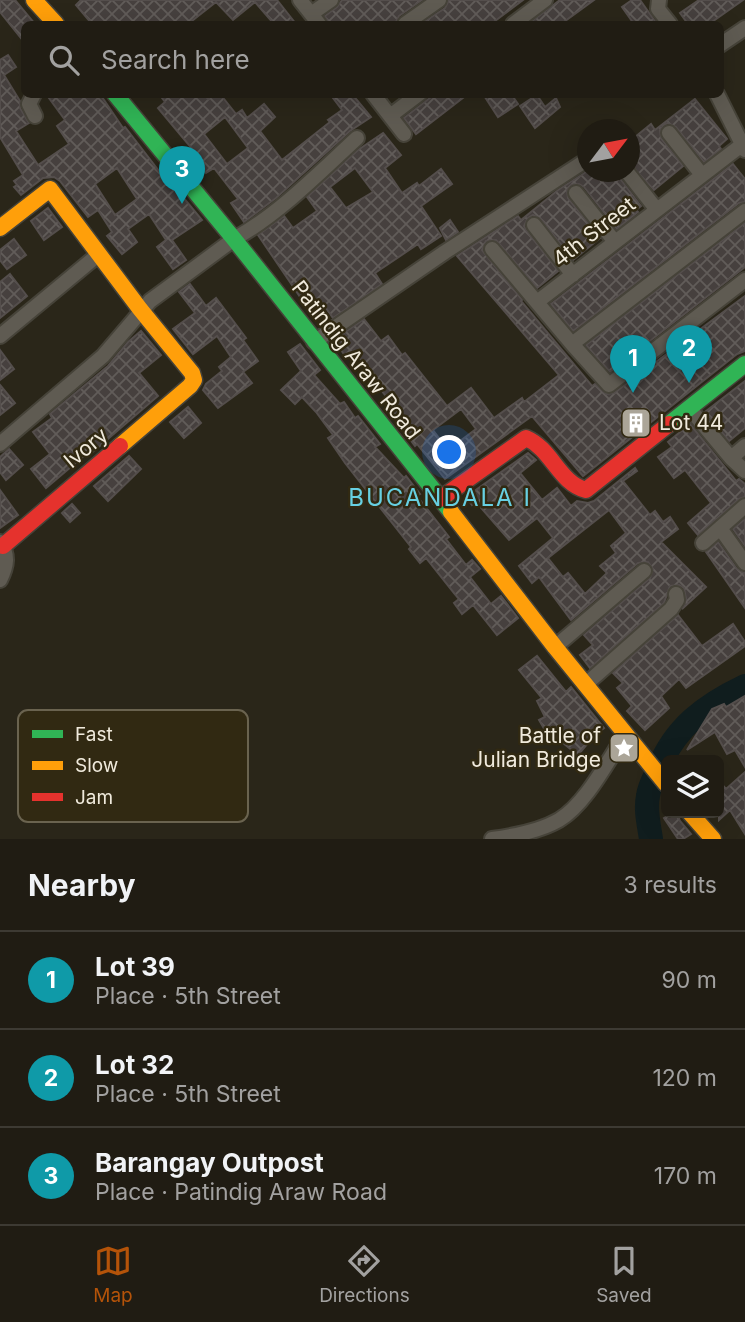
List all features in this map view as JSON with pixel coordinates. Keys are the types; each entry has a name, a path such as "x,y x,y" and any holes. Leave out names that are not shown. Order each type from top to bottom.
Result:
{"street":[{"path":"34,0 53,21"},
{"path":"300,0 315,19 331,0"},
{"path":"409,21 439,0"},
{"path":"517,21 545,0"},
{"path":"659,0 658,9 668,21"},
{"path":"724,43 745,28"},
{"path":"32,98 29,104 35,116"},
{"name":"Patindig Araw Road","path":"118,98 234,239 661,778"},
{"path":"376,98 404,134"},
{"path":"390,116 414,98"},
{"path":"719,98 743,141"},
{"path":"669,133 702,175"},
{"path":"0,444 103,356 140,309 248,231 357,138"},
{"name":"4th Street","path":"537,302 743,141"},
{"path":"314,342 577,166"},
{"path":"635,182 657,210"},
{"path":"0,228 50,189 140,309"},
{"path":"576,193 615,243"},
{"path":"572,344 745,211"},
{"path":"534,225 573,275"},
{"path":"492,249 609,384 745,280"},
{"path":"0,336 99,254"},
{"name":"Ivory","path":"1,544 194,380 192,373 140,309"},
{"path":"440,499 526,438 539,443 576,488 586,490 745,364"},
{"path":"690,409 745,471"},
{"path":"731,458 745,446"},
{"path":"703,543 745,506"},
{"path":"720,528 745,564"},
{"path":"0,580 7,562 1,544"},
{"path":"555,647 644,571"},
{"path":"585,685 671,610 677,600 676,594"},
{"path":"492,839 534,830 561,819 582,799 630,741"},
{"path":"695,818 713,839"}],"building":[{"path":"0,0 15,0 32,21 21,21 21,38 0,12"},
{"path":"81,0 277,0 294,21 271,21 255,2 233,20 216,2 192,21 89,21 76,5"},
{"path":"342,0 422,0 399,16 396,21 328,21 325,16"},
{"path":"449,0 523,0 495,21 426,21 445,8"},
{"path":"560,0 594,0 565,21 532,21"},
{"path":"632,0 640,0 655,21 632,21 622,7"},
{"path":"699,0 743,0 713,21 686,21 680,13"},
{"path":"8,55 16,67 4,75 20,101 20,108 29,123 16,131 38,165 69,144 57,126 65,120 49,98 103,98 123,128 125,127 166,180 168,179 202,220 172,240 186,260 173,269 157,247 166,240 149,214 128,229 137,242 122,254 107,236 112,232 98,210 88,217 54,177 43,178 21,195 14,187 17,185 14,181 23,175 0,137 0,60","holes":["117,168 137,199 115,215 95,184"]},
{"path":"162,98 223,98 236,114 242,110 247,118 264,104 275,117 260,131 282,160 342,110 333,98 355,98 371,117 350,131 276,198 244,222 231,203 238,199 214,168 206,173 196,160 199,157 158,108 165,102","holes":["225,117 248,148 227,164 204,134"]},
{"path":"430,98 463,98 416,134 404,118"},
{"path":"486,98 514,98 518,104 498,117"},
{"path":"532,98 539,98 545,107 556,98 560,107 535,128 520,106"},
{"path":"695,99 727,139 719,146 721,149 704,162 676,127 668,123 664,125 660,130 661,138 683,166 654,190 640,175 640,133 651,124 655,130"},
{"path":"383,133 401,155 385,168 402,193 417,183 419,186 441,169 452,184 421,206 441,236 421,249 418,244 375,273 382,284 333,318 323,304 311,313 258,235 284,216 293,228 317,211 307,197 358,150","holes":["355,168 373,192 346,208 330,187"]},
{"path":"733,164 745,179 745,202 739,203 573,331 551,304"},
{"path":"577,178 577,182 623,182 641,206 636,210 638,212 617,229 584,187 579,184 571,185 567,190 568,198 600,238 573,260 541,219 533,215 528,218 524,226 526,230 558,271 537,288 496,240 486,241 482,250 592,386 595,384 606,394 614,393 745,296 745,351 737,354 583,476 532,416 445,479 403,430 406,428 388,405 391,403 383,390 354,351 346,357 334,340 364,319 381,341 388,336 402,355 405,353 447,406 471,388 494,418 522,398 524,402 559,375 457,256 518,216 521,220","holes":["461,409 476,429 448,450 433,430"]},
{"path":"48,208 62,227 44,240 31,221"},
{"path":"450,220 458,232 446,240 440,228"},
{"path":"745,223 745,267 610,372 586,345"},
{"path":"14,239 26,255 7,269 0,260 0,250"},
{"path":"10,274 27,296 0,318 0,282"},
{"path":"190,284 206,306 216,298 246,338 243,340 258,361 243,372 252,383 218,408 203,390 206,384 222,371 219,367 231,357 217,336 193,354 173,329 195,313 179,292"},
{"path":"141,331 161,355 139,373 158,396 46,488 31,469 50,454 33,432 52,418 50,414 108,366"},
{"path":"300,344 320,370 314,375 340,404 344,402 355,418 358,416 380,444 375,447 404,478 406,476 466,565 472,560 480,569 470,577 491,604 501,596 518,618 497,635 473,605 462,614 454,603 459,599 426,558 420,563 409,549 411,547 345,463 328,438 333,435 316,412 302,397 295,404 281,390 301,371 288,352"},
{"path":"0,350 14,369 0,380"},
{"path":"745,381 745,428 729,441 705,412"},
{"path":"0,385 15,403 0,415"},
{"path":"188,407 201,423 184,438 170,422"},
{"path":"690,424 736,481 739,479 745,484 745,497 739,499 698,535 688,523 711,503 685,470 674,478 658,457 672,447 668,442"},
{"path":"9,449 23,465 6,480 0,472 0,457"},
{"path":"528,453 536,460 520,473 542,500 557,488 571,506 577,501 594,501 635,468 637,471 623,481 650,515 655,511 663,522 670,517 678,529 661,542 706,587 682,609 686,599 684,588 679,585 670,586 664,603 590,668 580,655 593,645 584,635 650,578 653,569 648,562 638,563 571,620 539,577 532,583 519,566 553,538 537,518 509,540 476,502 472,505 466,497","holes":["609,510 626,533 611,546 616,553 600,566 607,573 585,594 568,573 563,577 548,558"]},
{"path":"129,456 141,469 108,501 94,486"},
{"path":"0,490 18,515 0,528"},
{"path":"72,504 80,513 70,522 62,513"},
{"path":"745,519 745,546 733,529"},
{"path":"718,542 737,569 745,573 745,608 706,552"},
{"path":"678,615 702,646 733,624 745,646 686,688 679,679 661,696 669,708 645,730 627,711 632,706 617,688 623,683 613,673"},
{"path":"537,656 566,692 571,687 604,728 578,755 546,732 539,720 545,717 537,701 542,698 519,670"},
{"path":"745,696 745,767 735,750 727,754 715,732 687,750 712,709 724,704 726,707"},
{"path":"745,772 745,834 730,810 724,815 724,787 726,789"},
{"path":"664,818 679,818 691,834 678,839"}],"waterway":[{"path":"651,839 647,801 665,755 692,719 745,686"}],"traffic: fast":[{"path":"118,98 451,512"},
{"path":"669,424 745,364"}],"traffic: slow":[{"path":"34,0 53,21"},
{"path":"0,228 50,189 192,373 194,380 190,386 120,446"},
{"path":"451,512 661,778"},
{"path":"694,818 713,839"}],"traffic: jam":[{"path":"440,499 526,438 543,450 569,480 586,490 669,424"},
{"path":"3,546 120,446"}],"place":[{"name":"Barangay Outpost","path":"182,204"},
{"name":"Lot 32","path":"689,383"},
{"name":"Lot 39","path":"633,393"},
{"name":"Lot 44","path":"636,423"},
{"name":"Battle of Julian Bridge","path":"624,748"}],"district":[{"name":"BUCANDALA I","path":"440,498"}]}
